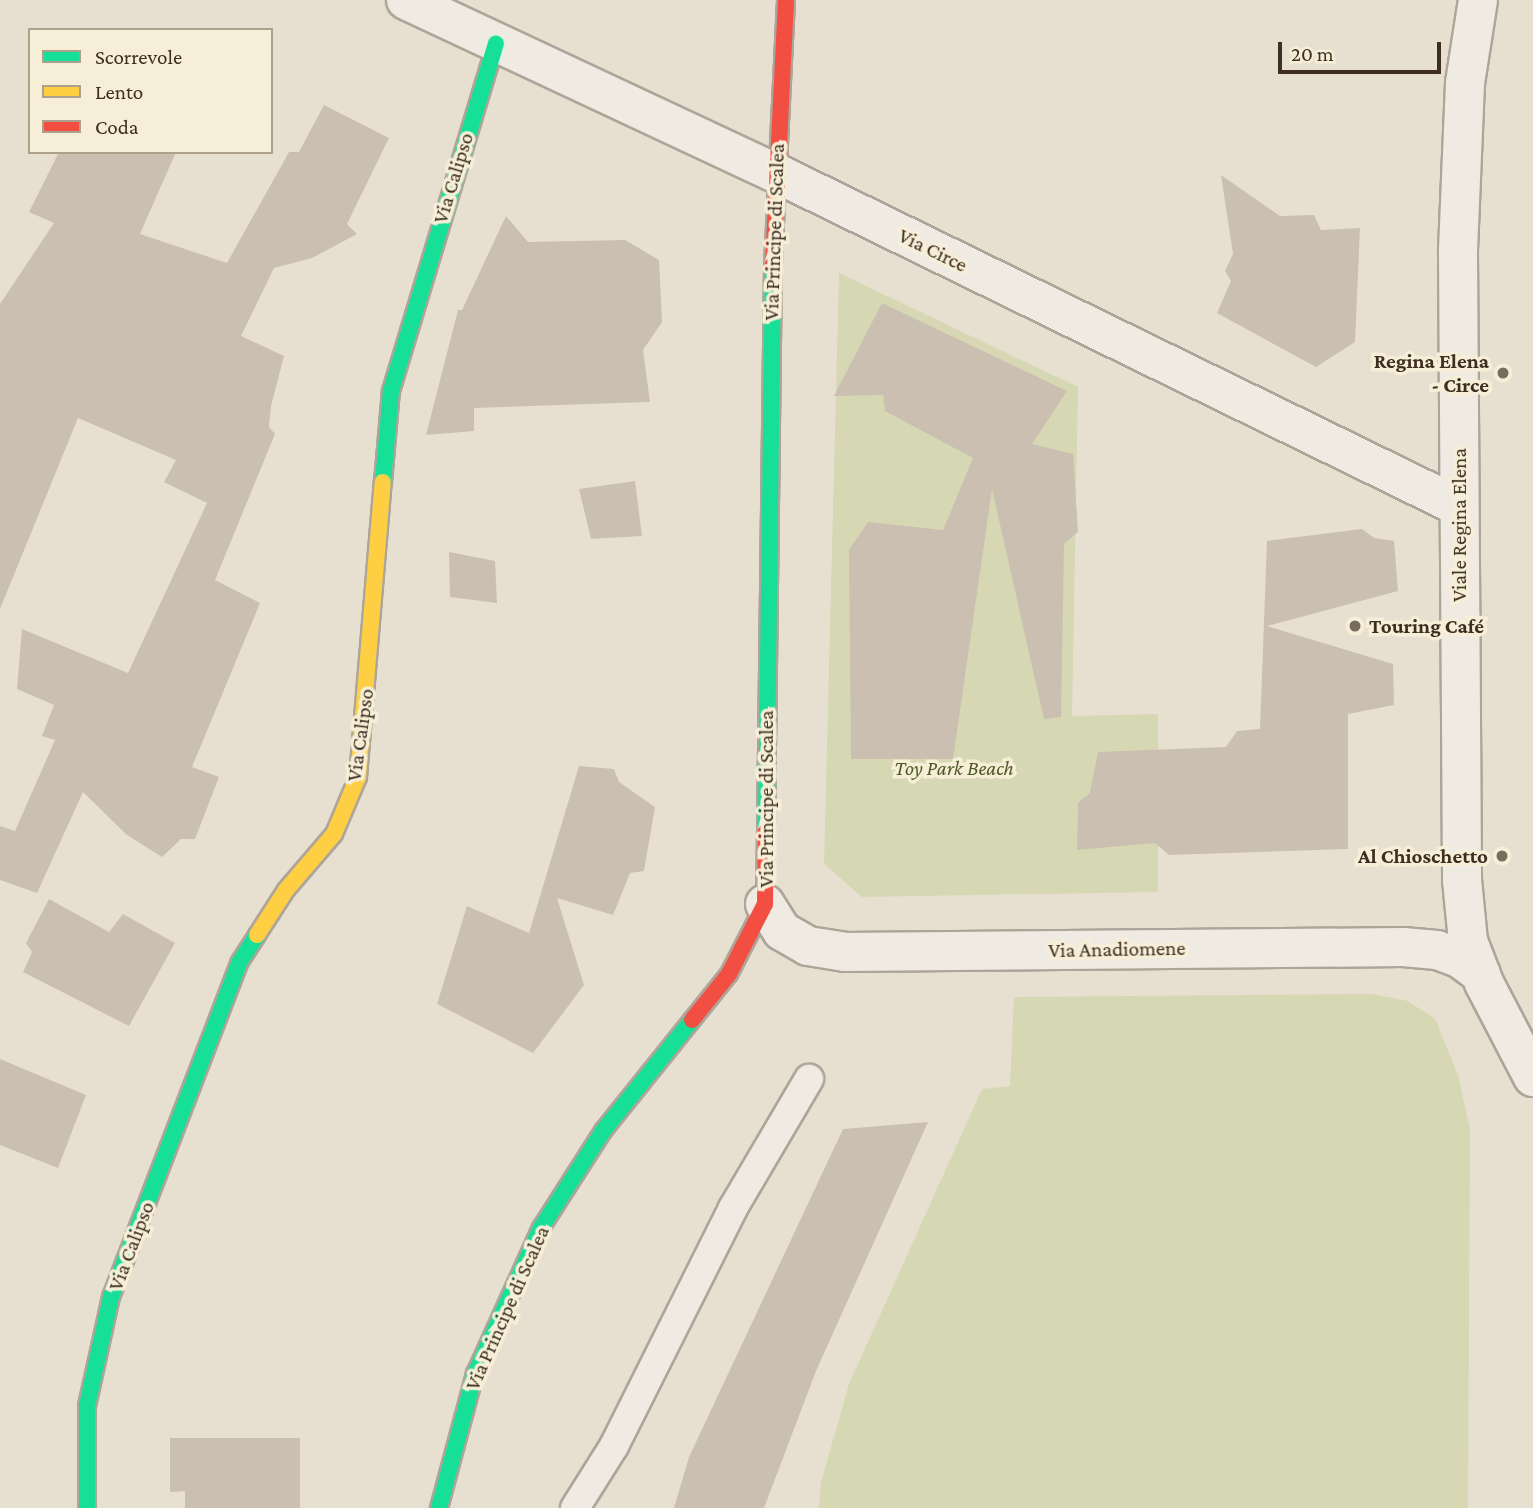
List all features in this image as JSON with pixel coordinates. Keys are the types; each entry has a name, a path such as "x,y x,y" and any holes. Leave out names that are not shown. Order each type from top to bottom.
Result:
{"main road":[{"name":"Via Principe di Scalea","path":"439,1508 475,1374 541,1228 603,1131 729,974 765,904 774,172 786,0"},
{"name":"Via Calipso","path":"87,1508 87,1406 111,1297 239,963 286,890 334,834 358,777 391,391 496,43"}],"street":[{"name":"Via Circe","path":"406,0 774,172 1458,506"},
{"name":"Viale Regina Elena","path":"1478,0 1465,83 1458,253 1462,880 1468,941 1481,974 1533,1077"},
{"name":"Via Anadiomene","path":"765,904 782,931 807,946 844,952 1403,947 1437,950 1459,958 1481,974"}],"lane":[{"path":"575,1508 614,1446 733,1208 810,1079"}],"green space":[{"name":"Toy Park Beach","path":"839,273 1078,387 1072,716 1158,714 1158,892 862,897 824,864"},
{"path":"1372,994 1408,1001 1435,1019 1458,1075 1470,1129 1468,1508 819,1508 821,1482 849,1384 982,1089 1010,1086 1014,997"}],"building":[{"path":"324,105 389,138 347,224 357,234 312,258 274,268 241,336 284,356 271,406 269,427 275,434 215,580 260,603 192,767 219,777 195,839 181,839 162,857 127,835 83,792 37,893 0,880 0,826 15,831 55,740 42,736 54,705 17,689 22,629 128,673 207,503 164,482 176,460 78,418 0,609 0,304 54,223 29,212 58,154 175,154 140,234 227,263 289,152 299,152"},
{"path":"1221,175 1280,216 1314,215 1321,230 1360,228 1355,342 1316,367 1217,313 1231,281 1225,271 1233,254"},
{"path":"506,216 528,242 625,240 659,260 662,322 643,350 650,402 474,408 474,431 426,435 458,310 462,310"},
{"path":"882,303 1067,391 1032,444 1073,454 1078,532 1064,544 1061,717 1044,719 992,489 953,759 851,759 849,550 868,522 943,530 973,458 885,411 883,395 834,396"},
{"path":"635,481 642,536 591,539 579,489"},
{"path":"1362,529 1374,538 1394,541 1398,591 1267,626 1393,664 1394,705 1348,714 1348,849 1169,855 1155,843 1077,850 1078,803 1090,793 1098,752 1226,747 1237,731 1260,729 1267,541"},
{"path":"449,552 495,561 497,603 450,597"},
{"path":"579,766 614,769 619,782 655,807 644,871 630,873 613,915 557,898 584,985 533,1053 437,1004 467,906 529,933"},
{"path":"49,899 109,932 123,914 175,943 129,1026 23,972 32,952 26,943"},
{"path":"0,1059 86,1095 58,1168 0,1145"},
{"path":"928,1122 816,1371 764,1508 674,1508 689,1457 843,1129"},
{"path":"170,1438 300,1438 300,1508 185,1508 185,1491 170,1492"}],"traffic: fast":[{"path":"383,482 391,391 496,43"},
{"path":"766,830 773,266"},
{"path":"87,1508 87,1406 111,1297 239,963 257,935"},
{"path":"439,1508 475,1374 541,1228 603,1131 692,1020"}],"traffic: slow":[{"path":"257,935 286,890 334,834 358,777 383,482"}],"traffic: jam":[{"path":"773,266 786,0"},
{"path":"692,1020 729,974 765,904 766,830"}],"place":[{"name":"Regina Elena - Circe","path":"1503,373"},
{"name":"Touring Café","path":"1355,626"},
{"name":"Al Chioschetto","path":"1502,856"}]}
